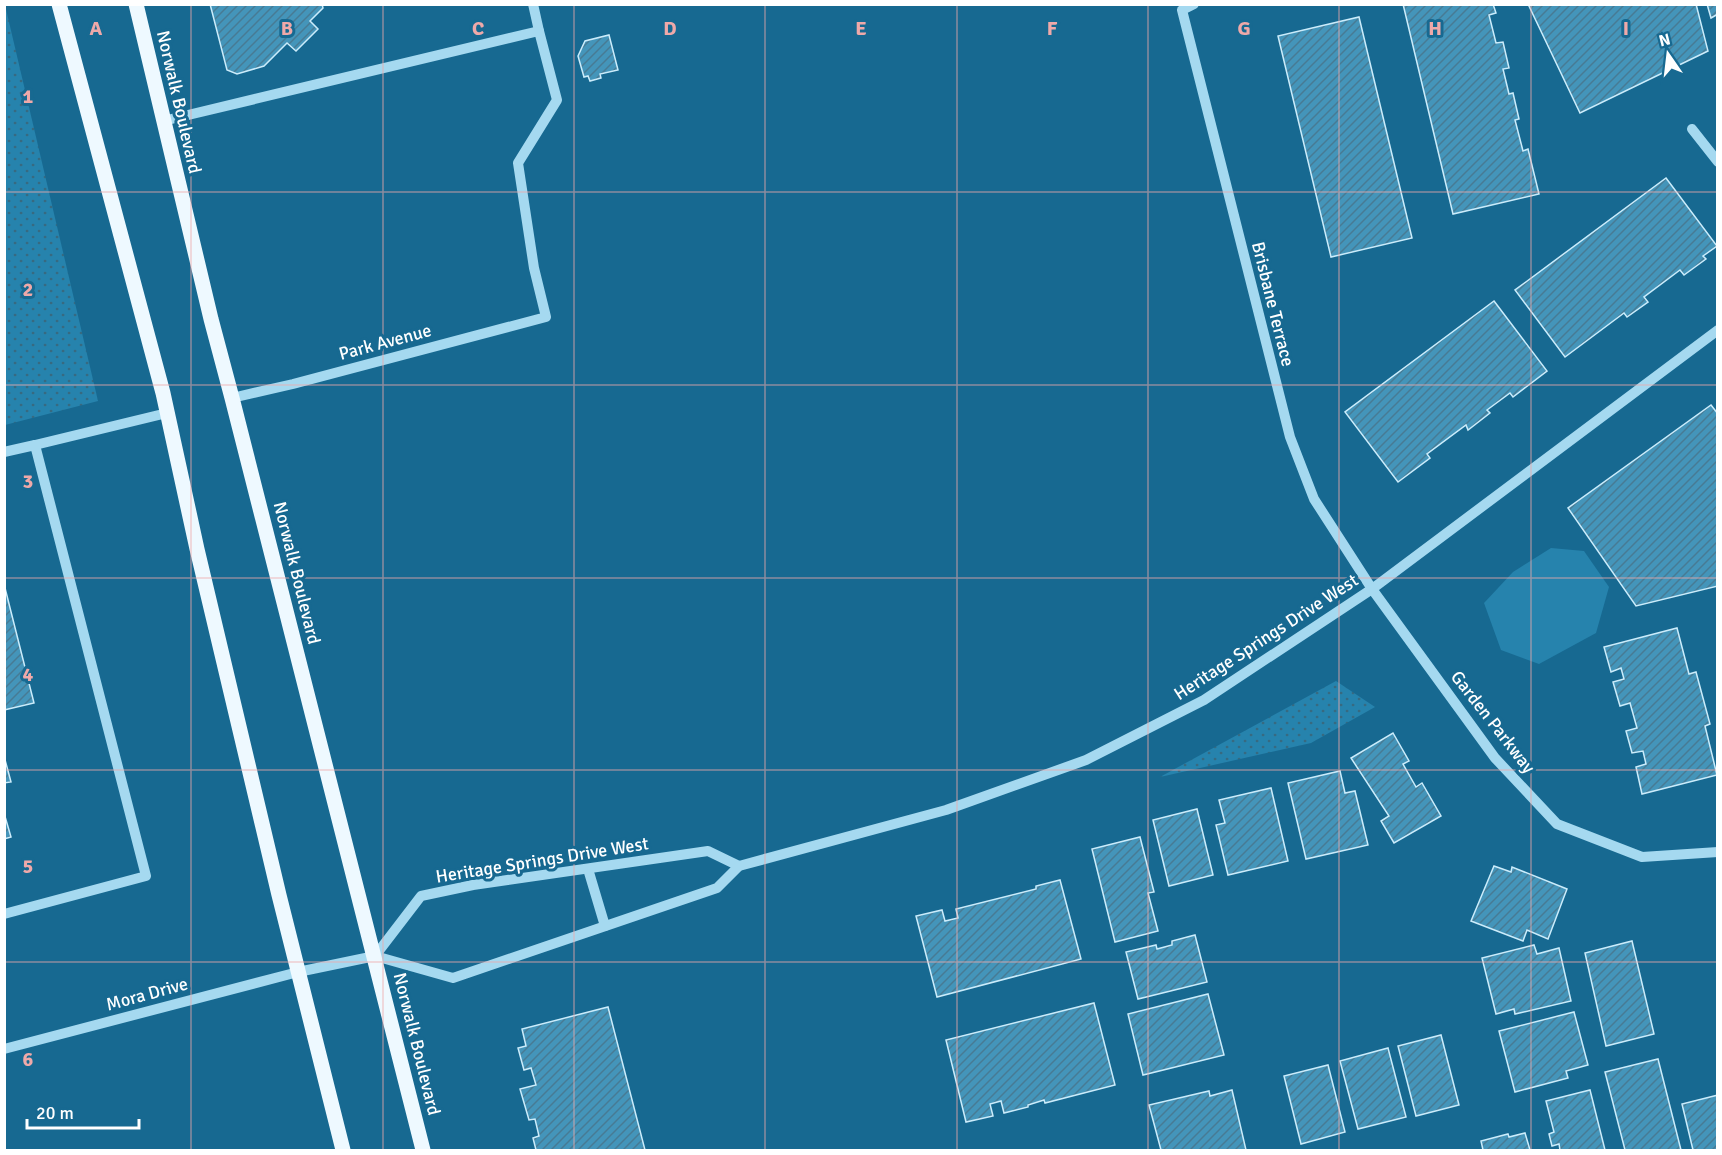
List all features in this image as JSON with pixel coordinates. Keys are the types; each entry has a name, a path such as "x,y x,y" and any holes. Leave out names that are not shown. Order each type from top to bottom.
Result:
{"main road":[{"path":"59,4 167,413 298,972 343,1150"},
{"name":"Norwalk Boulevard","path":"136,4 210,319 423,1150"}],"street":[{"path":"163,121 539,31 533,4"},
{"name":"Brisbane Terrace","path":"1194,4 1182,10 1290,437 1314,499 1372,590"},
{"name":"Park Avenue","path":"232,398 546,316 534,268 518,163 557,100 539,31"},
{"path":"1692,129 1718,162"},
{"name":"Heritage Springs Drive West","path":"298,972 375,956 453,978 717,888 739,866 946,810 1086,760 1204,700 1372,590 1718,330"},
{"path":"4,452 167,413"},
{"path":"4,914 146,876 35,445"},
{"name":"Garden Parkway","path":"1372,590 1495,758 1557,824 1642,857 1718,852"},
{"name":"Heritage Springs Drive West","path":"375,956 421,896 474,885 708,851 739,866"},
{"path":"588,869 605,926"},
{"name":"Mora Drive","path":"4,1049 298,972"}],"shaded area":[{"path":"4,5 98,401 5,425"},
{"path":"1551,548 1584,551 1609,587 1596,633 1539,664 1501,650 1484,603 1513,572"},
{"path":"1336,681 1375,707 1311,743 1160,777"}],"building":[{"path":"210,4 322,4 323,8 310,21 318,29 296,51 287,43 264,66 237,74 227,70"},
{"path":"1403,4 1493,4 1496,13 1489,15 1496,43 1503,42 1509,68 1503,69 1509,94 1513,93 1519,119 1515,120 1523,151 1528,149 1539,194 1453,214"},
{"path":"1528,4 1696,4 1708,51 1580,113"},
{"path":"1707,4 1718,4 1718,14 1711,18"},
{"path":"1359,17 1412,238 1331,257 1278,36"},
{"path":"609,35 618,70 600,74 601,78 590,81 588,76 584,77 578,56 585,41"},
{"path":"1666,178 1717,246 1703,256 1706,259 1684,275 1680,270 1644,297 1648,302 1627,317 1624,313 1565,357 1515,290"},
{"path":"1494,301 1547,371 1513,397 1510,393 1487,410 1490,413 1468,430 1466,425 1427,454 1430,458 1398,482 1345,412"},
{"path":"1711,405 1718,414 1718,586 1636,606 1568,508"},
{"path":"4,584 34,703 4,710"},
{"path":"1677,628 1689,674 1696,672 1710,724 1705,726 1717,775 1642,794 1636,767 1646,764 1643,751 1632,753 1626,731 1637,728 1630,703 1620,706 1613,682 1624,679 1621,668 1611,672 1604,647"},
{"path":"1393,733 1409,761 1403,764 1416,787 1422,783 1441,816 1394,843 1381,821 1389,816 1351,758"},
{"path":"4,756 11,782 4,783"},
{"path":"1340,771 1345,793 1355,791 1368,845 1306,859 1288,783"},
{"path":"1271,788 1288,861 1228,875 1216,825 1225,823 1219,800"},
{"path":"1197,809 1213,875 1169,886 1153,820"},
{"path":"4,813 11,837 4,839"},
{"path":"1140,837 1154,892 1148,893 1158,931 1115,942 1092,849"},
{"path":"1494,866 1511,872 1512,867 1567,889 1548,939 1527,930 1523,941 1471,921"},
{"path":"1060,880 1081,959 937,997 916,916 942,910 945,921 958,918 956,909 1036,889 1036,886"},
{"path":"1195,935 1207,982 1138,999 1126,952 1156,945 1157,949 1172,945 1172,941"},
{"path":"1632,941 1654,1034 1606,1046 1585,953"},
{"path":"1534,945 1537,954 1559,948 1571,1001 1515,1014 1514,1009 1496,1014 1482,958"},
{"path":"1208,994 1224,1055 1143,1075 1128,1014"},
{"path":"1094,1003 1115,1085 1045,1103 1044,1100 1004,1113 1001,1101 990,1104 993,1116 966,1122 946,1040"},
{"path":"608,1007 645,1150 536,1150 533,1138 539,1136 535,1119 529,1120 520,1089 536,1085 531,1068 524,1070 518,1048 526,1046 522,1029"},
{"path":"1574,1012 1588,1065 1566,1071 1568,1078 1515,1092 1499,1031"},
{"path":"1441,1035 1459,1105 1416,1116 1398,1046"},
{"path":"1388,1048 1406,1117 1358,1129 1340,1061"},
{"path":"1658,1059 1681,1150 1625,1150 1605,1072"},
{"path":"1328,1065 1345,1132 1301,1144 1284,1076"},
{"path":"1232,1090 1246,1150 1161,1150 1149,1105 1209,1091 1210,1096"},
{"path":"1590,1090 1605,1150 1560,1150 1559,1144 1552,1146 1549,1134 1554,1132 1546,1101"},
{"path":"1718,1095 1718,1150 1693,1150 1682,1104"},
{"path":"1525,1133 1530,1150 1483,1150 1481,1141 1508,1134 1509,1137"}]}
